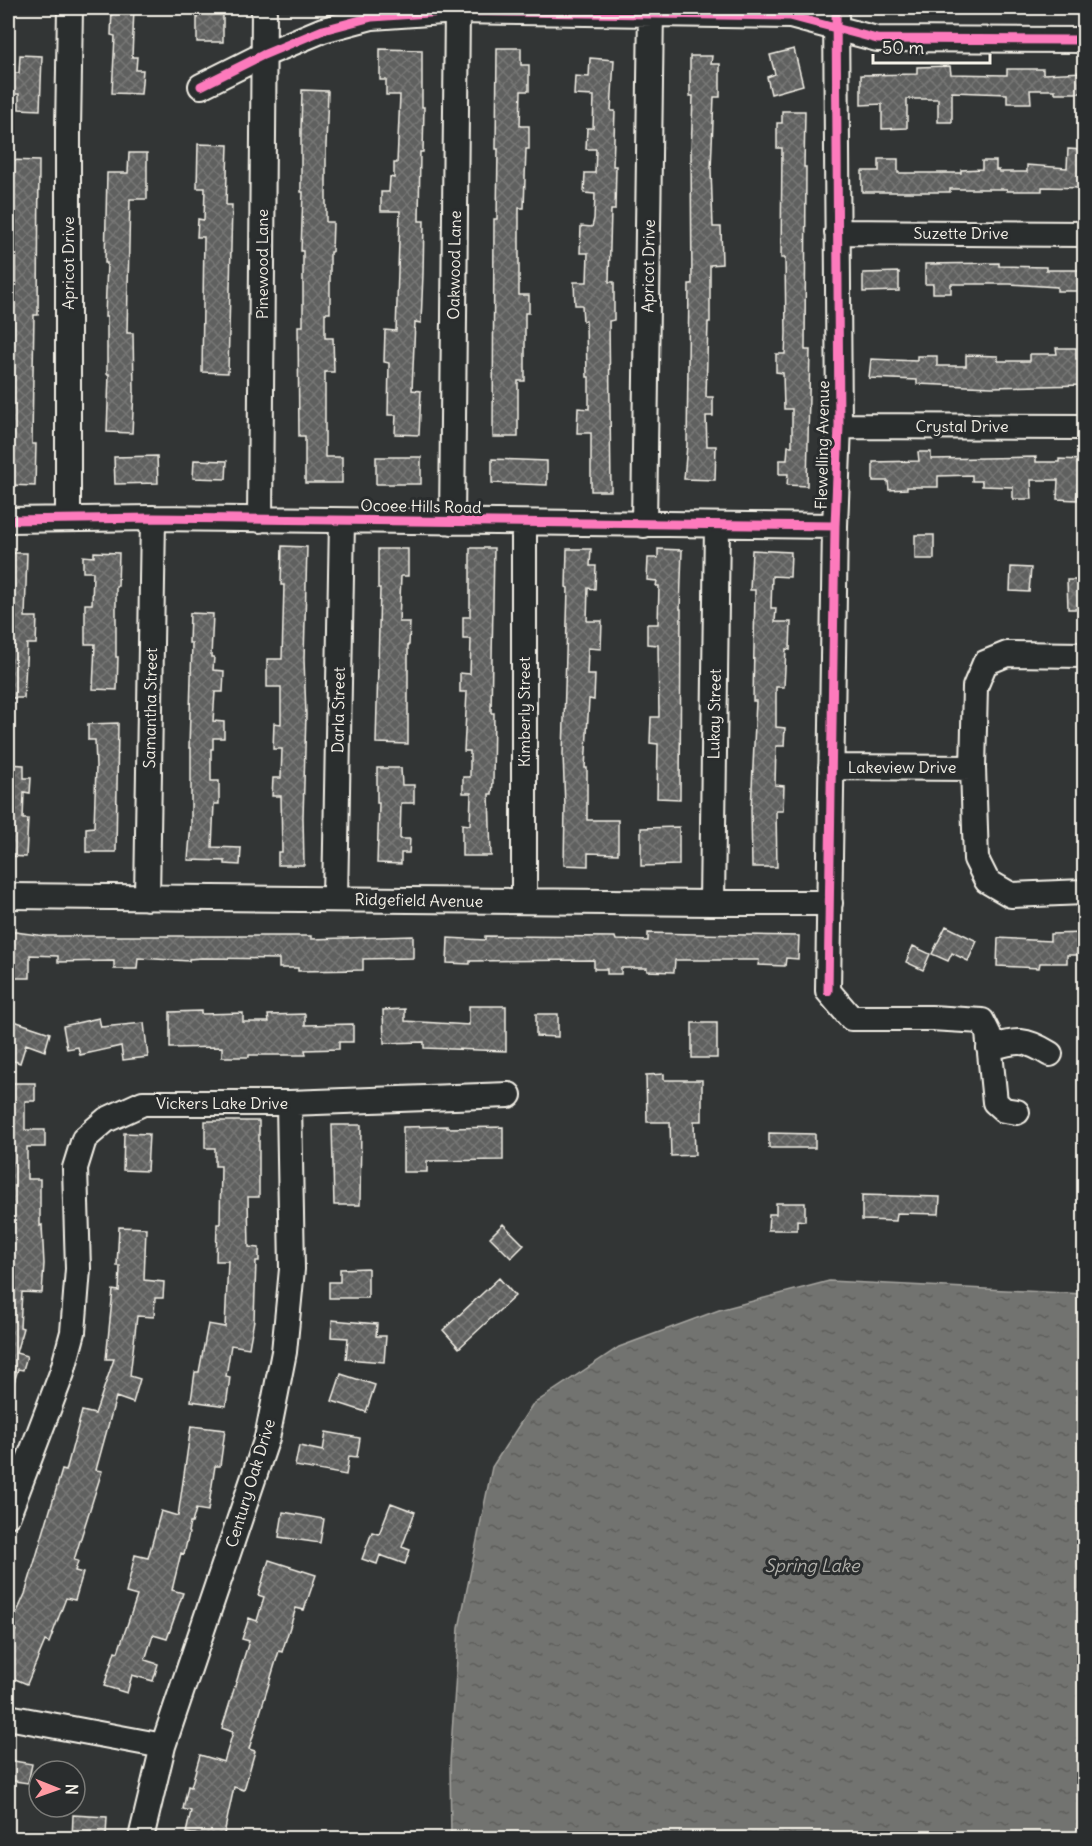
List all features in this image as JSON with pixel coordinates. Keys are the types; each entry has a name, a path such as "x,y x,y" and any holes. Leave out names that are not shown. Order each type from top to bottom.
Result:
{"street":[{"name":"Apricot Drive","path":"68,519 70,8"},
{"name":"Pinewood Lane","path":"260,520 264,8"},
{"path":"201,86 263,55 323,30 372,17 457,9 651,11 836,18 877,39 1084,40"},
{"name":"Oakwood Lane","path":"452,522 457,9"},
{"name":"Apricot Drive","path":"644,525 651,11"},
{"name":"Flewelling Avenue","path":"836,18 839,426 835,526 828,991 851,1018 932,1018 982,1021 988,1034 989,1048"},
{"name":"Suzette Drive","path":"837,232 1084,234"},
{"name":"Crystal Drive","path":"839,426 1084,427"},
{"name":"Ocoee Hills Road","path":"8,519 153,518 835,526"},
{"name":"Samantha Street","path":"147,898 153,518"},
{"name":"Darla Street","path":"335,899 342,520"},
{"name":"Kimberly Street","path":"524,523 524,901"},
{"name":"Lukay Street","path":"712,903 717,525"},
{"name":"Lakeview Drive","path":"1084,655 1007,654 985,663 975,687 973,768 976,858 987,880 1011,895 1084,892"},
{"name":"Lakeview Drive","path":"831,767 973,768"},
{"name":"Ridgefield Avenue","path":"8,896 830,903"},
{"path":"1017,1112 1004,1110 995,1102 989,1048 1009,1042 1028,1042 1050,1054"},
{"name":"Vickers Lake Drive","path":"8,1515 62,1373 73,1332 78,1269 75,1168 84,1139 106,1120 144,1103 289,1103 509,1095"},
{"name":"Century Oak Drive","path":"141,1839 164,1746 267,1438 284,1352 292,1269 289,1103"},
{"path":"8,1718 164,1746"}],"water":[{"name":"Spring Lake","path":"829,1281 1084,1294 1084,1838 451,1838 450,1763 459,1628 492,1467 532,1405 619,1347 719,1310"}],"building":[{"path":"112,8 134,8 132,57 137,57 136,70 143,70 141,94 112,93 115,36 111,35"},
{"path":"197,8 223,8 223,42 197,42"},
{"path":"497,48 521,48 521,65 529,65 529,91 521,91 520,126 529,126 529,149 526,149 524,208 519,208 519,295 529,295 529,313 525,313 525,381 518,381 518,437 493,437 494,219 497,219 498,149 496,149"},
{"path":"380,49 422,50 422,107 424,107 423,152 420,152 419,221 424,221 423,274 421,323 415,322 412,390 421,391 419,435 395,434 396,415 388,415 389,363 384,362 385,330 396,331 400,211 381,211 381,192 389,192 390,177 394,178 394,163 397,163 400,95 386,95 386,80 380,80"},
{"path":"794,49 803,85 771,94 767,77 775,74 770,55"},
{"path":"20,55 42,56 40,110 19,109 19,94 11,94 11,73 19,73"},
{"path":"690,56 712,56 711,64 720,64 720,97 714,97 711,169 713,227 721,227 722,264 710,265 706,397 713,397 713,416 706,416 707,446 716,446 715,480 684,479 687,445 689,284 692,284 693,96 690,96"},
{"path":"590,58 614,60 611,111 615,111 613,166 616,166 615,210 611,210 609,282 614,282 614,320 609,321 611,491 591,491 591,433 577,433 578,408 589,409 589,377 587,377 586,321 583,321 582,305 575,305 574,282 587,282 588,253 580,253 581,226 592,227 594,219 595,194 584,193 585,173 595,173 596,149 586,149 587,128 593,128 594,96 574,95 575,76 589,77"},
{"path":"950,66 951,74 1007,75 1007,69 1043,69 1043,74 1084,72 1084,93 1030,90 1031,103 1007,103 1007,94 952,92 952,122 938,122 938,99 907,99 907,128 882,129 882,104 861,105 861,75 917,74 917,67"},
{"path":"302,90 328,91 326,222 333,222 332,252 330,252 330,313 325,313 325,338 333,338 334,372 325,372 325,457 342,457 342,483 305,483 305,436 299,436 298,326 303,326"},
{"path":"782,111 805,111 805,350 810,350 807,486 787,485 788,474 779,474 779,460 787,460 788,446 792,446 792,409 784,409 783,373 776,372 776,354 785,354 786,334 785,258 781,258 782,148 777,148 777,123 782,123"},
{"path":"198,144 228,145 226,205 232,205 228,373 202,372 204,237 197,237 198,219 204,220 205,188 197,188"},
{"path":"1068,149 1084,150 1084,188 1042,187 1042,191 950,189 950,192 862,192 862,171 879,171 879,159 898,159 898,173 961,173 961,170 982,169 982,161 996,161 996,170 999,172 1027,172 1027,165 1067,168"},
{"path":"129,153 147,153 147,199 130,199 127,333 133,333 132,433 107,432 109,374 107,374 107,317 105,317 107,173 128,173"},
{"path":"8,160 39,161 38,315 34,315 32,444 36,444 35,486 8,485 10,315 8,315 8,293 15,293 15,249 8,249"},
{"path":"999,263 999,266 1046,267 1046,270 1084,270 1084,291 1057,291 1057,287 1010,284 951,284 951,293 933,293 933,284 925,284 925,264"},
{"path":"899,272 899,291 863,292 863,273"},
{"path":"1056,348 1076,348 1076,359 1084,359 1084,385 992,387 917,384 917,380 869,378 871,359 917,361 917,356 937,356 937,366 966,366 966,355 998,356 998,361 1030,361 1030,354 1057,354"},
{"path":"918,452 931,452 931,459 1036,457 1036,462 1059,462 1059,459 1084,460 1084,479 1078,479 1077,500 1057,499 1058,480 1031,480 1032,499 1013,499 1013,487 982,486 982,481 972,481 972,475 938,476 938,487 907,487 907,489 889,490 888,481 873,481 873,462 919,461"},
{"path":"157,456 158,483 115,484 114,457"},
{"path":"376,457 421,457 421,484 376,484"},
{"path":"492,459 547,461 547,485 492,483"},
{"path":"194,460 227,461 226,479 193,478"},
{"path":"915,535 934,535 934,559 915,559"},
{"path":"282,546 307,547 304,659 306,715 304,865 278,865 278,852 282,852 281,796 272,796 273,778 281,778 282,749 273,749 274,723 281,724 281,687 267,687 267,659 282,659 284,585 281,585"},
{"path":"470,548 494,548 491,713 494,713 493,782 492,794 489,794 491,856 462,856 462,824 470,825 471,793 463,793 463,777 470,777 470,751 464,751 467,692 460,692 460,673 470,674 471,639 463,639 463,617 470,617"},
{"path":"378,549 408,549 408,576 401,576 399,622 410,622 408,744 376,743 380,588 378,588"},
{"path":"567,549 591,549 590,566 596,566 595,589 588,588 587,621 602,621 601,649 588,648 587,675 595,675 594,700 589,699 585,768 587,768 587,820 618,820 618,854 588,853 588,866 564,865 563,754"},
{"path":"658,549 682,550 680,799 657,798 658,744 650,743 651,717 659,717 658,645 647,644 647,624 658,624 659,586 656,586 657,581 647,580 648,558 658,558"},
{"path":"752,550 791,552 790,577 772,576 771,608 776,608 775,622 791,622 790,650 786,649 784,687 776,687 776,727 785,728 784,746 776,746 775,785 784,786 783,811 776,811 777,867 752,867 751,810 756,701 753,701 755,590 750,590"},
{"path":"94,552 119,553 118,586 116,586 117,690 93,689 95,644 85,644 85,604 92,604 93,572 83,572 83,556 94,557"},
{"path":"8,553 27,553 25,617 37,617 36,644 27,644 24,698 8,698"},
{"path":"1011,567 1031,568 1029,592 1010,591"},
{"path":"1067,580 1084,580 1084,609 1068,609"},
{"path":"190,613 213,614 211,657 214,657 213,670 224,671 223,692 215,692 213,721 224,722 224,738 213,738 213,749 211,749 211,781 219,781 219,804 214,804 212,847 241,848 240,865 225,864 225,861 188,860 191,824 191,748 189,748 192,643 189,643"},
{"path":"118,723 116,852 86,852 86,828 94,827 96,766 95,740 88,740 88,724"},
{"path":"8,764 24,765 24,778 31,778 30,793 24,792 23,819 28,819 26,857 8,856"},
{"path":"377,768 401,768 402,785 414,785 414,803 401,803 400,839 410,839 409,853 401,853 401,864 377,863 379,803 377,803"},
{"path":"679,827 679,865 641,866 641,828"},
{"path":"946,926 977,941 968,961 952,953 948,961 932,954"},
{"path":"8,931 45,936 311,936 311,939 413,936 413,958 363,959 363,970 298,971 298,968 279,968 279,959 202,958 189,959 189,961 138,958 137,969 114,969 114,961 58,962 58,956 30,955 30,978 12,978 12,969 8,969"},
{"path":"648,933 799,936 798,959 786,958 785,966 758,965 759,960 675,960 674,972 647,971 647,968 621,968 621,974 607,974 607,969 594,969 594,960 447,963 448,938 485,940 485,936 615,937 616,940 648,941"},
{"path":"1084,933 1084,955 1067,955 1067,963 1040,963 1039,968 997,966 998,938 1050,941 1050,934"},
{"path":"913,946 930,954 923,970 906,962"},
{"path":"469,1006 506,1006 506,1051 424,1048 424,1042 384,1043 383,1010 405,1009 405,1021 469,1025"},
{"path":"201,1011 201,1014 243,1013 243,1022 269,1022 268,1015 305,1014 305,1025 353,1024 353,1042 339,1042 339,1049 305,1050 306,1055 249,1055 249,1057 222,1057 222,1047 170,1048 170,1012"},
{"path":"536,1014 558,1014 558,1037 536,1036"},
{"path":"99,1018 101,1027 144,1023 148,1057 123,1060 121,1046 80,1055 78,1047 67,1049 63,1026"},
{"path":"8,1019 50,1033 45,1051 26,1044 20,1063 8,1059"},
{"path":"692,1023 717,1023 717,1058 692,1058"},
{"path":"664,1074 664,1080 702,1080 702,1121 694,1121 695,1155 671,1156 670,1122 647,1122 646,1075"},
{"path":"8,1083 35,1083 35,1101 25,1101 25,1130 45,1130 45,1147 27,1147 27,1179 40,1179 40,1226 42,1225 44,1264 42,1293 22,1292 20,1327 23,1328 16,1353 27,1356 23,1370 18,1369 11,1392 8,1391"},
{"path":"205,1121 259,1121 259,1197 248,1197 249,1247 259,1248 259,1261 256,1261 254,1320 249,1348 231,1345 226,1376 230,1377 226,1406 191,1401 195,1372 199,1372 208,1324 225,1327 228,1261 216,1261 217,1224 220,1224 221,1166 215,1166 215,1148 205,1148"},
{"path":"332,1125 361,1125 360,1205 334,1205"},
{"path":"447,1126 447,1128 503,1127 503,1160 427,1161 427,1172 403,1172 403,1127"},
{"path":"124,1133 149,1134 147,1171 123,1170"},
{"path":"769,1133 815,1134 815,1148 769,1148"},
{"path":"862,1195 940,1197 939,1214 897,1213 896,1221 862,1220"},
{"path":"776,1203 805,1203 805,1221 797,1220 797,1230 768,1230 769,1214 776,1214"},
{"path":"503,1224 524,1245 511,1258 490,1237"},
{"path":"119,1227 146,1228 144,1280 164,1282 163,1298 155,1298 154,1317 137,1316 130,1376 140,1379 133,1403 116,1397 96,1470 102,1471 74,1560 78,1561 75,1571 83,1573 75,1600 66,1598 49,1643 45,1641 27,1684 8,1676 8,1651 16,1630 10,1628 25,1594 62,1470 66,1471 82,1411 95,1414 114,1359 106,1359 113,1290 119,1291 120,1266 117,1266"},
{"path":"368,1268 368,1298 329,1298 329,1282 340,1282 340,1269"},
{"path":"499,1278 515,1296 459,1348 443,1330"},
{"path":"332,1320 377,1324 376,1336 386,1336 384,1362 346,1359 348,1338 331,1337"},
{"path":"341,1374 375,1385 366,1412 332,1401"},
{"path":"191,1426 225,1430 220,1466 215,1466 208,1511 196,1509 192,1523 190,1523 184,1554 181,1553 172,1590 183,1593 167,1639 153,1635 145,1660 158,1664 153,1681 132,1675 127,1693 104,1686 137,1596 126,1593 135,1555 148,1558 161,1511 178,1516"},
{"path":"326,1432 360,1438 357,1457 349,1456 346,1475 295,1466 299,1446 323,1451"},
{"path":"391,1503 415,1512 402,1547 410,1550 405,1564 380,1555 377,1564 362,1559 372,1532 379,1534"},
{"path":"283,1512 324,1519 320,1543 279,1537"},
{"path":"269,1560 316,1575 304,1610 296,1608 282,1652 279,1651 249,1749 255,1751 244,1790 234,1787 223,1839 186,1833 191,1811 183,1809 188,1786 191,1787 200,1755 224,1762 233,1732 222,1728 249,1641 242,1639 249,1618 257,1621 264,1597 258,1595"},
{"path":"8,1760 27,1763 27,1783 8,1780"},
{"path":"87,1816 107,1817 106,1836 92,1835 92,1839 72,1839 73,1819 87,1819"}],"cycle path":[{"path":"828,991 835,526 839,426 836,8"},
{"path":"201,86 263,55 323,30 372,17 457,11 790,16 877,39 1084,40"},
{"path":"8,520 153,518 835,526"}]}
